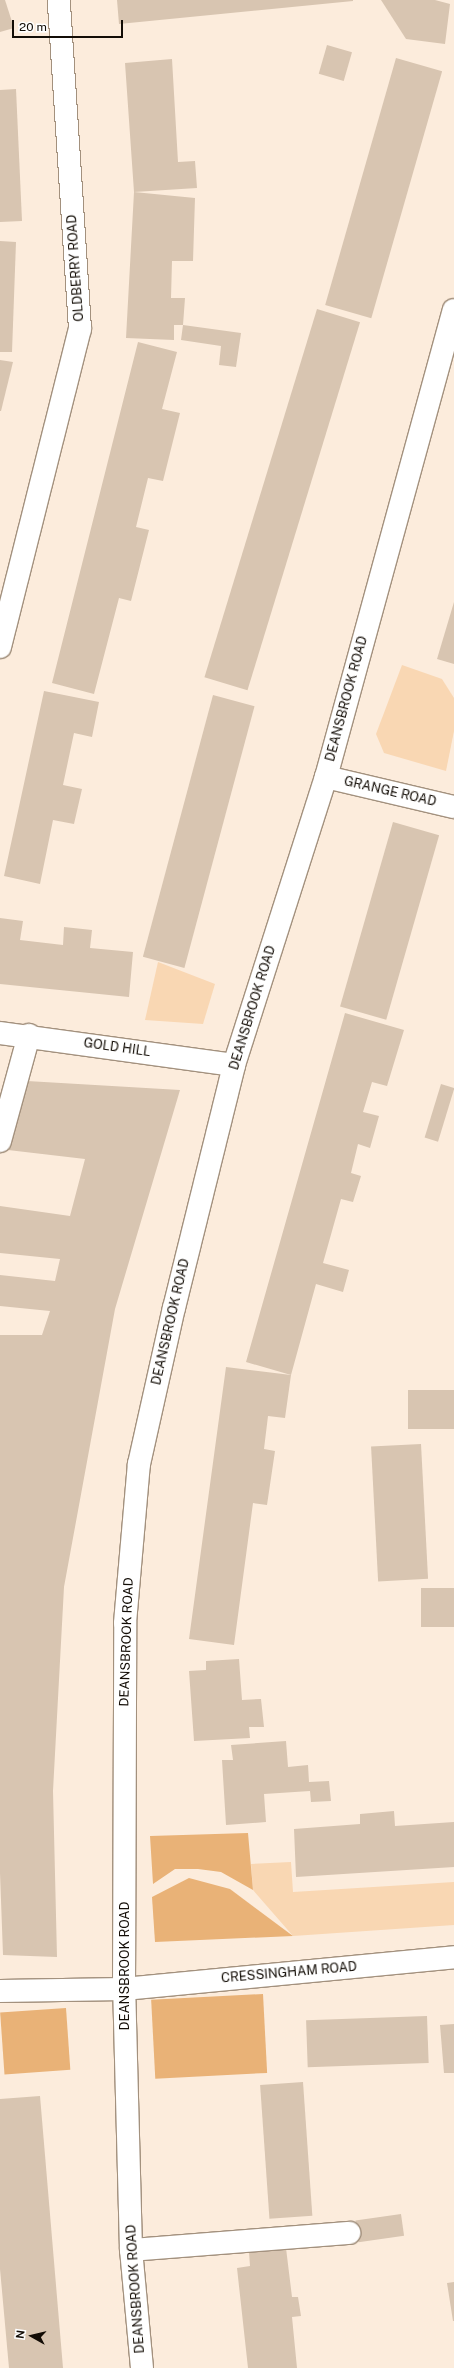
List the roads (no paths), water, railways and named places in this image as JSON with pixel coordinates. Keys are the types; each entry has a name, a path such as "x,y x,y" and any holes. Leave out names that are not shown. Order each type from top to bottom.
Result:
{"street":[{"name":"OLDBERRY ROAD","path":"0,647 80,329 59,0"},
{"name":"DEANSBROOK ROAD","path":"142,2368 131,2250 124,1989 125,1624 139,1464 174,1308 234,1064 326,777 454,310"},
{"name":"GRANGE ROAD","path":"326,777 454,807"},
{"name":"GOLD HILL","path":"0,1033 29,1035 234,1064"},
{"path":"0,1141 29,1035"},
{"name":"CRESSINGHAM ROAD","path":"0,1991 124,1989 454,1957"},
{"path":"131,2250 349,2234"}]}
